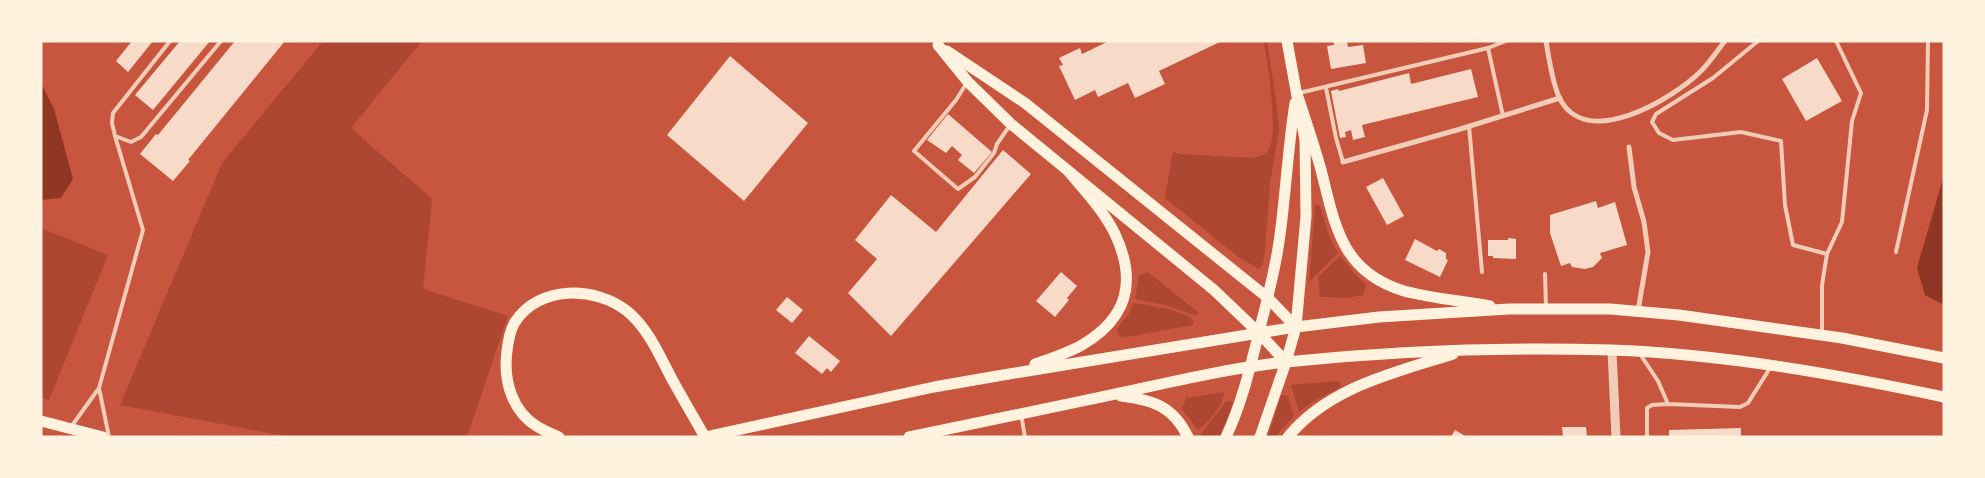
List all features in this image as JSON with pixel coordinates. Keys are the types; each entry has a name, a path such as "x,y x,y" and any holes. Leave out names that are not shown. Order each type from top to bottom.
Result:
{"main road":[{"path":"1260,437 1296,327 1306,216 1305,140 1287,41"},
{"path":"936,43 1025,103 1268,298 1296,327"},
{"path":"936,43 968,82 1011,124 1214,290 1286,362"},
{"path":"1226,437 1251,367 1268,298 1280,236 1289,144 1297,94"},
{"path":"1297,94 1313,142 1337,232 1346,249 1361,266 1381,281 1404,291 1509,310"},
{"path":"1003,375 1082,346 1104,328 1118,312 1124,298 1128,282 1126,261 1114,232 1093,201 1069,172"},
{"path":"559,437 537,426 518,408 510,393 505,375 508,340 515,323 537,303 547,297 564,294 585,293 606,299 627,312 652,340 705,437 916,391 1003,375 1296,327 1379,317 1509,310 1610,309 1679,315 1822,335 1944,358"},
{"path":"1288,437 1300,421 1316,408 1342,393 1464,350"},
{"path":"909,437 1251,367 1286,362 1410,352 1612,350 1639,352 1771,366 1875,382 1944,397"},
{"path":"1109,395 1137,398 1160,404 1182,424 1188,437"},
{"path":"41,421 103,437"}],"street":[{"path":"1546,41 1560,98 1573,113 1593,122 1625,118 1643,111 1682,86 1701,71 1725,41"},
{"path":"1343,162 1560,98"},
{"path":"1629,147 1634,187 1644,222 1648,252 1638,312"},
{"path":"1612,350 1616,437"}],"lane":[{"path":"69,429 99,388 143,230 115,136 112,113 170,41"},
{"path":"115,136 132,142 141,137 221,41"},
{"path":"1297,94 1488,48 1506,41"},
{"path":"1758,41 1713,78 1656,114 1652,122 1659,133 1672,140 1741,132 1781,141 1785,205 1793,245 1827,254"},
{"path":"1822,335 1822,285 1827,254 1842,222 1852,121 1861,92 1836,41"},
{"path":"1896,252 1927,110 1928,41"},
{"path":"1488,48 1503,116"},
{"path":"968,82 956,100 914,151 958,189 975,177 994,153 997,144 1011,124"},
{"path":"1326,88 1343,162"},
{"path":"1469,126 1482,272"},
{"path":"1545,274 1546,309"},
{"path":"1639,352 1658,381 1668,404"},
{"path":"1647,437 1647,408 1652,405 1740,407 1748,403 1771,366"},
{"path":"99,388 109,437"},
{"path":"1021,413 1025,437"}],"shaded area":[{"path":"323,41 422,41 351,128 432,199 423,289 508,316 467,437 290,437 120,405 222,163"},
{"path":"1264,41 1267,41 1279,131 1270,183 1265,251 1263,264 1258,269 1237,256 1165,198 1174,152 1179,154 1253,158 1268,151 1272,140 1273,112"},
{"path":"41,83 54,109 73,179 61,198 41,200"},
{"path":"1944,175 1944,305 1925,295 1917,268"},
{"path":"1315,205 1320,205 1329,236 1338,253 1309,282"},
{"path":"41,228 108,255 49,400 41,397"},
{"path":"1340,256 1366,285 1363,295 1346,298 1320,297 1318,277"},
{"path":"1148,272 1199,313 1194,315 1165,305 1135,299 1139,276"},
{"path":"1133,303 1175,311 1190,318 1194,322 1193,325 1121,338 1116,330 1130,312"},
{"path":"1339,381 1341,387 1314,401 1299,412 1291,385"},
{"path":"1224,392 1215,413 1198,430 1182,409 1186,398"},
{"path":"1281,395 1288,396 1294,416 1275,437 1268,437"},
{"path":"1228,401 1233,402 1220,437 1200,437 1224,404"}],"building":[{"path":"132,41 153,41 128,72 116,61"},
{"path":"180,41 210,41 153,110 135,95"},
{"path":"235,41 285,41 173,181 140,154 156,134 158,135"},
{"path":"1109,41 1222,41 1159,71 1165,84 1135,98 1128,83 1098,97 1095,90 1075,100 1059,66 1063,65 1059,58 1080,48 1082,54"},
{"path":"1333,41 1347,41 1348,47 1363,45 1366,63 1331,69 1327,46 1334,45"},
{"path":"730,56 808,123 744,201 667,135"},
{"path":"1817,58 1842,101 1806,121 1782,79"},
{"path":"1471,69 1478,97 1362,125 1365,137 1353,140 1351,130 1345,132 1346,137 1340,138 1331,91 1338,89 1339,91 1409,73 1411,84"},
{"path":"948,114 992,152 974,173 958,160 962,155 952,146 946,153 927,140"},
{"path":"1003,150 1031,174 891,336 848,293 877,259 855,240 891,195 936,232"},
{"path":"1383,178 1404,216 1387,225 1366,187"},
{"path":"1596,201 1598,208 1615,202 1627,245 1600,253 1602,258 1593,267 1585,269 1572,267 1570,263 1561,266 1550,233 1550,215"},
{"path":"1508,238 1516,239 1516,259 1488,256 1488,240 1508,240"},
{"path":"1415,239 1437,251 1439,249 1446,253 1446,259 1448,260 1440,277 1405,260"},
{"path":"1061,272 1077,286 1067,298 1069,300 1055,317 1036,301"},
{"path":"787,297 803,310 792,323 776,310"},
{"path":"809,336 840,361 831,372 827,368 822,374 795,353"},
{"path":"1562,427 1586,427 1587,437 1563,437"},
{"path":"1741,428 1741,437 1669,437 1669,430"},
{"path":"1455,430 1467,437 1451,437"}]}
